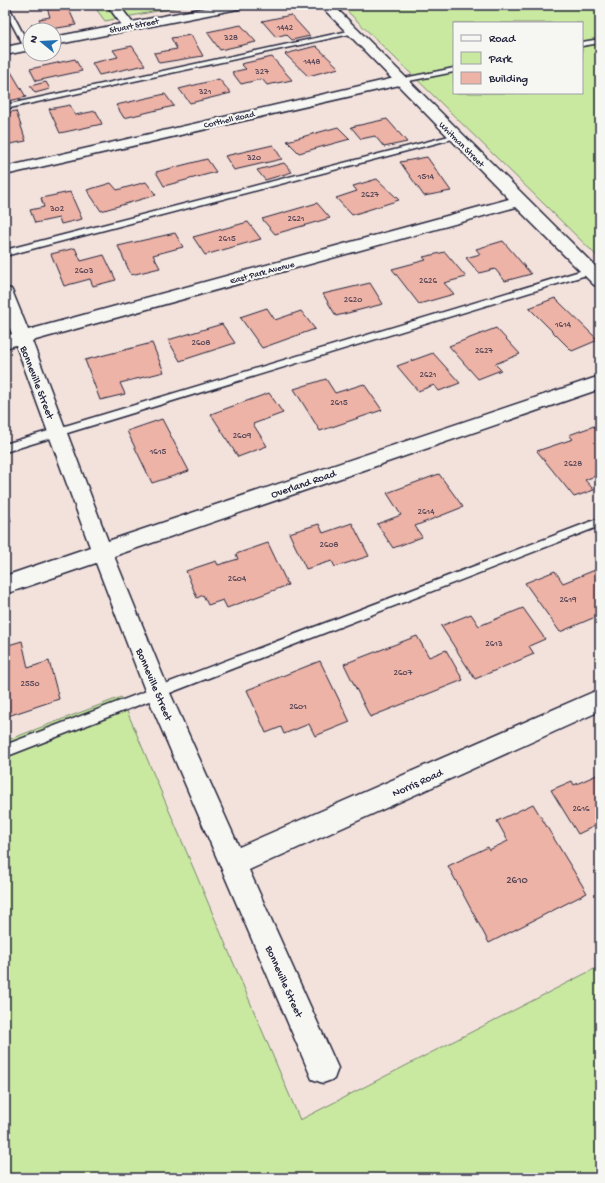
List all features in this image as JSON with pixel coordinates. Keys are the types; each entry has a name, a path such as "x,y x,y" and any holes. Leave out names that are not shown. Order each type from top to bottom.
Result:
{"street":[{"path":"113,5 129,26"},
{"name":"Stuart Street","path":"62,39 238,5"},
{"name":"Whitman Street","path":"326,5 399,81 595,276"},
{"path":"5,51 22,48"},
{"name":"Corthell Road","path":"5,170 399,81"},
{"name":"East Park Avenue","path":"13,340 519,201"},
{"name":"Bonneville Street","path":"5,293 13,340 57,432 102,552 158,693 324,1068"},
{"name":"Overland Road","path":"5,585 600,382"},
{"name":"Norris Road","path":"234,863 600,700"}],"lane":[{"path":"5,5 22,35"},
{"path":"5,107 352,32"},
{"path":"583,44 600,41"},
{"name":"Corthell Road","path":"399,81 453,70"},
{"path":"5,253 456,137"},
{"path":"5,448 595,276"},
{"path":"5,751 600,522"}],"green space":[{"path":"93,5 189,5 105,21"},
{"path":"341,5 600,5 600,259"},
{"path":"121,697 300,1120 600,966 600,1178 5,1178 5,741"}],"building":[{"path":"67,5 76,25 62,27 62,22 40,22 39,19 50,17 47,8"},
{"path":"291,15 310,36 292,40 286,34 276,37 262,21"},
{"path":"241,25 256,42 220,50 207,32"},
{"path":"191,35 203,56 159,63 154,53 177,49 171,38"},
{"path":"132,46 145,65 99,75 92,63 118,57 113,50"},
{"path":"316,46 339,68 308,76 285,54"},
{"path":"272,57 292,80 267,85 262,79 241,84 232,72 246,69 241,64"},
{"path":"75,59 82,71 36,81 30,69 62,62"},
{"path":"10,70 26,97 5,102 5,71"},
{"path":"219,79 231,93 190,103 179,89"},
{"path":"46,82 50,89 35,93 30,86"},
{"path":"165,94 174,106 124,118 116,105"},
{"path":"70,105 75,115 96,111 102,124 60,133 49,109"},
{"path":"16,111 26,141 5,145 5,113"},
{"path":"387,119 407,142 384,147 375,136 361,139 351,127"},
{"path":"338,127 350,139 299,153 287,141"},
{"path":"273,145 282,159 234,170 225,156"},
{"path":"427,157 451,191 424,196 400,162"},
{"path":"207,159 216,172 164,186 156,172"},
{"path":"284,163 292,172 265,180 257,170"},
{"path":"377,179 399,200 352,215 336,198 357,191 353,186"},
{"path":"146,182 156,195 101,211 87,190 111,183 117,190"},
{"path":"70,192 82,219 61,224 59,218 35,223 30,210 44,207 41,198"},
{"path":"317,203 330,218 275,234 262,219"},
{"path":"248,222 261,239 205,255 193,237"},
{"path":"175,233 183,247 153,255 160,268 131,275 118,246"},
{"path":"503,241 531,274 505,281 495,269 479,273 466,258 480,254 476,249"},
{"path":"75,248 81,261 104,255 116,280 93,286 90,279 64,286 51,254"},
{"path":"445,252 466,277 444,283 454,294 419,304 392,269 426,260 423,257"},
{"path":"370,283 383,304 336,316 323,294"},
{"path":"555,298 598,340 572,351 529,308"},
{"path":"267,308 275,320 301,311 315,329 262,348 240,317"},
{"path":"222,324 235,343 180,361 168,340"},
{"path":"496,328 520,354 495,364 501,370 478,379 449,346"},
{"path":"152,343 164,372 120,383 125,394 100,400 85,360"},
{"path":"433,353 460,383 439,391 434,385 418,391 397,366"},
{"path":"326,379 335,393 364,384 382,410 320,431 294,389"},
{"path":"269,393 283,413 253,424 267,446 238,457 211,414"},
{"path":"162,419 189,471 152,483 127,431"},
{"path":"594,426 600,434 600,474 585,480 594,490 574,497 537,451 573,439 569,435"},
{"path":"439,474 463,507 415,526 422,537 393,548 377,524 401,515 387,493"},
{"path":"5,499 11,521 5,523"},
{"path":"352,523 369,556 335,567 332,561 306,569 289,533 319,524 323,533"},
{"path":"268,543 288,585 227,608 223,600 208,605 203,595 197,598 186,571 216,561 218,565 238,559 236,554"},
{"path":"600,568 600,615 560,632 525,583 555,571 563,583"},
{"path":"523,608 545,639 529,646 534,654 475,679 441,626 471,614 479,626"},
{"path":"417,636 429,657 446,650 463,680 370,717 344,664"},
{"path":"22,641 28,668 49,661 59,699 5,717 5,646"},
{"path":"320,661 350,722 315,736 309,724 284,734 281,727 266,733 247,690"},
{"path":"599,774 600,830 597,825 578,834 551,790 572,781 574,785"},
{"path":"533,804 587,893 489,943 448,866 488,847 489,850 508,841 497,821"}]}
